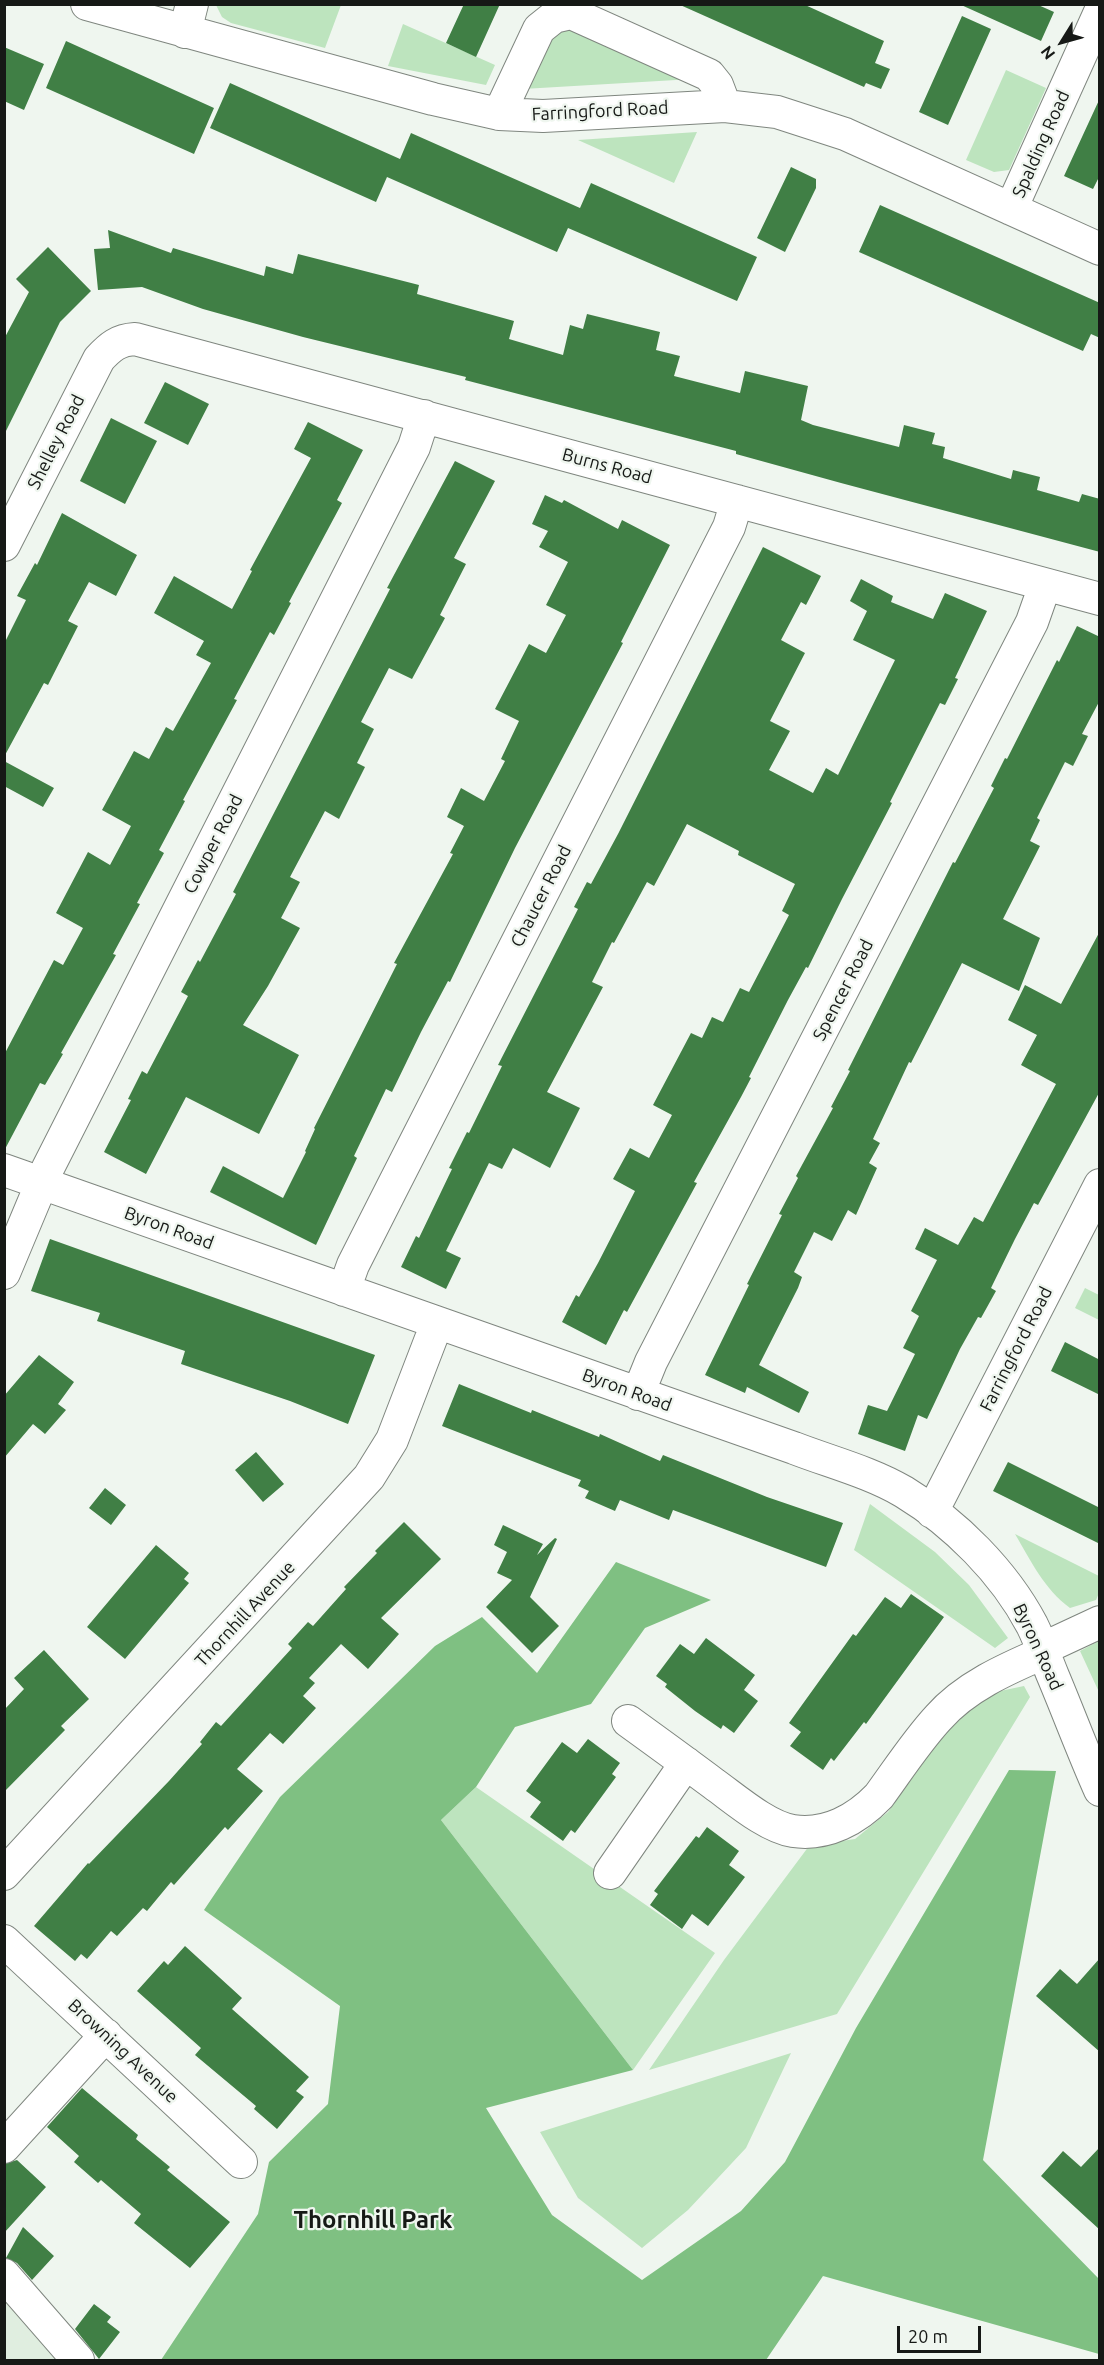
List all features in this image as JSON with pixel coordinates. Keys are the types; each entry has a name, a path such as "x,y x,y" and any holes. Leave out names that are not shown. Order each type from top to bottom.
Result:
{"street":[{"name":"Farringford Road","path":"87,4 189,18 433,99 499,114 543,116 725,105 777,112 821,125 1100,249"},
{"path":"499,114 539,29 554,17 571,12 709,75 717,85 725,105"},
{"name":"Spalding Road","path":"1011,209 1100,12"},
{"name":"Burns Road","path":"114,344 124,340 145,340 1100,599"},
{"name":"Shelley Road","path":"4,545 99,359 114,344"},
{"name":"Cowper Road","path":"4,1273 42,1183 414,447 424,416"},
{"name":"Chaucer Road","path":"344,1290 353,1265 729,527 737,501"},
{"name":"Spencer Road","path":"638,1394 651,1362 1032,622 1045,585"},
{"name":"Byron Road","path":"4,1170 878,1479 902,1491 932,1512 968,1543 1009,1589 1033,1627 1100,1790"},
{"name":"Farringford Road","path":"932,1512 1100,1185"},
{"name":"Thornhill Avenue","path":"4,1874 369,1477 392,1440 437,1323"},
{"path":"628,1721 742,1804 778,1826 792,1831 825,1830 856,1816 868,1807 879,1796 938,1717 954,1702 1002,1671 1100,1622"},
{"path":"610,1873 686,1763"},
{"name":"Browning Avenue","path":"4,1941 241,2162"},
{"path":"4,2147 106,2035"},
{"path":"4,2275 78,2361"}],"shaded area":[{"path":"5,2275 78,2360 5,2360"}],"green space":[{"path":"216,4 341,5 325,48 231,23 222,17"},
{"path":"403,24 495,65 486,85 388,66"},
{"path":"567,26 693,79 523,89 547,40"},
{"path":"1006,70 1046,88 1009,170 994,172 966,160"},
{"path":"697,132 674,183 578,140"},
{"path":"1085,1288 1099,1295 1099,1320 1075,1308"},
{"path":"870,1504 935,1552 969,1585 1008,1638 995,1648 854,1550"},
{"path":"1015,1534 1099,1576 1099,1593 1096,1600 1070,1608 1045,1583"},
{"name":"Thornhill Park","path":"616,1562 711,1600 645,1628 591,1704 515,1727 476,1787 441,1820 633,2070 486,2108 552,2215 642,2280 741,2211 785,2162 856,2028 1009,1770 1056,1771 983,2160 1099,2279 1099,2354 823,2276 766,2360 161,2360 258,2214 269,2162 328,2104 340,2006 204,1910 280,1797 435,1646 482,1617 537,1673"},
{"path":"1099,1641 1099,1692 1080,1651"},
{"path":"1024,1686 1030,1697 837,2014 649,2070 724,1960 809,1846 855,1839 888,1812 955,1718 986,1694"},
{"path":"476,1787 715,1953 633,2070 441,1820"},
{"path":"791,2053 746,2148 688,2210 642,2248 578,2198 540,2132"}],"building":[{"path":"464,4 500,4 476,57 446,43"},
{"path":"678,4 803,4 884,41 875,63 890,69 881,89 866,83 864,87"},
{"path":"959,4 1036,4 1054,12 1041,41"},
{"path":"962,16 991,29 948,125 919,112"},
{"path":"66,41 214,108 194,154 46,88"},
{"path":"4,47 44,64 24,110 4,101"},
{"path":"230,83 400,159 411,133 580,208 591,183 757,257 737,301 568,228 557,252 387,177 376,202 210,128"},
{"path":"1100,98 1100,175 1093,189 1064,176"},
{"path":"791,167 816,179 816,188 785,252 757,238"},
{"path":"880,205 1100,303 1100,338 1091,334 1083,351 859,252"},
{"path":"108,230 171,253 173,248 264,276 266,266 293,274 298,254 419,285 417,294 514,321 509,339 563,355 570,325 583,329 587,314 660,332 656,350 680,356 674,376 740,393 745,371 808,386 801,420 813,425 899,447 904,425 935,433 932,444 945,447 943,458 1011,479 1013,470 1040,477 1037,490 1079,502 1082,494 1100,499 1100,552 736,454 736,451 465,380 466,377 303,337 203,309 142,287 98,290 94,249 110,248"},
{"path":"48,247 91,291 60,322 4,435 4,339 29,292 16,279"},
{"path":"165,382 209,404 188,445 144,423"},
{"path":"111,418 157,441 125,504 80,481"},
{"path":"308,422 363,450 337,500 342,503 274,635 270,632 234,699 237,700 183,800 185,801 159,850 164,853 113,954 116,955 61,1053 63,1054 45,1085 40,1083 4,1151 4,1055 54,960 63,965 83,928 56,913 88,852 110,865 131,826 102,810 134,751 149,759 166,727 173,731 211,663 196,655 204,641 154,613 174,576 232,609 252,571 250,570 311,458 294,449"},
{"path":"455,461 495,481 454,558 466,564 440,615 445,618 412,679 389,668 361,722 374,729 357,763 365,767 339,819 325,811 290,877 300,882 281,918 300,928 243,1025 299,1055 259,1134 186,1097 146,1174 104,1152 131,1100 128,1099 142,1071 147,1074 188,996 181,992 198,960 200,962 236,894 233,892 390,589 387,588"},
{"path":"545,495 562,503 564,500 618,529 622,520 670,545 621,642 623,643 515,848 450,982 448,981 421,1032 392,1092 386,1089 316,1245 210,1192 223,1166 283,1198 306,1152 314,1128 397,964 394,963 453,854 450,853 464,826 447,817 461,788 484,801 505,761 501,759 519,721 495,709 529,644 546,653 566,615 546,605 568,562 539,547 548,531 532,524"},
{"path":"62,513 137,555 116,596 89,582 68,621 78,626 48,685 44,683 4,757 4,644 26,600 17,596 35,563 37,565"},
{"path":"763,547 821,576 806,605 801,602 781,640 805,653 770,721 790,731 769,770 813,793 826,768 838,775 895,660 853,640 867,611 850,601 861,579 893,596 891,602 933,619 945,593 987,611 955,678 958,679 945,705 940,703 808,968 806,967 788,1000 749,1077 751,1078 694,1182 697,1183 627,1312 624,1310 606,1345 562,1322 576,1295 579,1297 598,1263 635,1191 613,1179 630,1148 649,1158 672,1115 653,1105 691,1033 702,1038 712,1017 723,1022 740,988 749,992 789,915 782,911 795,884 738,855 739,851 687,824 654,886 647,882 614,943 612,942 592,982 603,987 547,1092 580,1108 550,1168 513,1148 502,1169 489,1163 446,1251 461,1258 446,1289 401,1267 416,1236 419,1238 452,1169 449,1168 502,1066 498,1065 578,909 574,907 587,882 591,884 618,834"},
{"path":"1077,626 1100,637 1100,700 1082,734 1088,736 1073,766 1065,762 1037,818 1040,820 1030,841 1040,846 1003,919 1040,938 1019,991 962,963 911,1063 909,1062 873,1139 880,1143 869,1163 877,1168 856,1215 848,1210 832,1241 814,1232 794,1272 802,1277 798,1288 759,1365 809,1392 799,1413 747,1387 745,1393 705,1375 782,1215 779,1214 798,1178 796,1176 833,1108 831,1107 850,1071 848,1070 953,862 955,863 994,788 991,786 1005,758 1007,759 1057,660 1059,662"},
{"path":"4,761 54,788 43,807 4,786"},
{"path":"1100,931 1100,1091 1038,1205 1034,1203 1015,1239 991,1288 996,1291 960,1349 927,1419 918,1415 905,1451 858,1434 868,1405 887,1411 915,1354 903,1348 919,1316 911,1311 937,1260 915,1249 925,1228 958,1245 974,1217 983,1222 1056,1084 1021,1065 1037,1035 1008,1020 1025,985 1061,1004"},
{"path":"50,1239 375,1355 348,1424 290,1401 181,1364 185,1351 97,1321 100,1313 31,1291"},
{"path":"1065,1342 1100,1360 1100,1395 1051,1371"},
{"path":"39,1355 74,1382 58,1404 66,1410 45,1434 33,1424 4,1458 4,1396"},
{"path":"459,1384 531,1413 532,1410 599,1437 600,1434 660,1461 663,1455 767,1497 843,1523 826,1567 673,1510 669,1520 620,1500 615,1511 585,1498 589,1491 578,1486 581,1480 442,1426"},
{"path":"256,1452 284,1484 263,1502 235,1470"},
{"path":"1008,1462 1100,1508 1100,1544 993,1491"},
{"path":"105,1488 126,1505 111,1525 89,1508"},
{"path":"404,1522 441,1559 381,1618 399,1634 368,1669 341,1644 309,1678 315,1683 303,1696 316,1708 283,1744 270,1733 237,1769 263,1791 228,1830 225,1827 174,1885 171,1882 147,1911 143,1908 117,1936 111,1931 87,1959 81,1954 75,1961 34,1926 88,1863 169,1781 202,1744 200,1742 216,1722 221,1726 292,1648 288,1644 308,1622 313,1626 346,1589 344,1587 377,1553 375,1551"},
{"path":"503,1525 543,1544 537,1555 555,1538 557,1539 530,1597 559,1626 532,1653 486,1607 512,1580 497,1573 507,1552 494,1545"},
{"path":"156,1545 189,1573 184,1579 189,1583 125,1659 87,1627"},
{"path":"911,1594 944,1617 866,1724 864,1722 834,1761 831,1758 823,1770 790,1746 801,1732 789,1723 853,1634 856,1636 885,1597 901,1608"},
{"path":"706,1638 755,1675 744,1690 758,1701 734,1733 723,1725 721,1729 695,1711 665,1687 667,1684 656,1676 680,1644 694,1654"},
{"path":"44,1650 89,1699 61,1726 65,1730 4,1792 4,1710 24,1689 14,1678"},
{"path":"588,1739 620,1763 612,1774 616,1777 575,1833 571,1830 563,1841 530,1817 541,1802 526,1791 562,1742 577,1753"},
{"path":"707,1827 739,1851 729,1865 745,1877 708,1926 692,1914 682,1929 650,1905 658,1894 654,1891 696,1836 699,1838"},
{"path":"185,1946 242,1998 232,2009 309,2077 296,2091 304,2097 277,2129 254,2109 256,2106 195,2055 201,2048 137,1991 164,1961 168,1965"},
{"path":"1100,1958 1100,2052 1036,1996 1060,1969 1077,1984"},
{"path":"82,2088 138,2135 136,2139 170,2167 167,2170 230,2222 190,2268 134,2223 141,2214 101,2180 98,2183 74,2162 79,2156 47,2127"},
{"path":"1100,2147 1100,2230 1041,2176 1063,2151 1081,2167"},
{"path":"17,2160 46,2187 4,2233 4,2164"},
{"path":"23,2227 54,2256 32,2280 17,2263 6,2258"},
{"path":"94,2304 111,2317 107,2322 120,2332 99,2359 75,2329"}],"district":[{"name":"Thornhill Park","path":"373,2220"}]}
